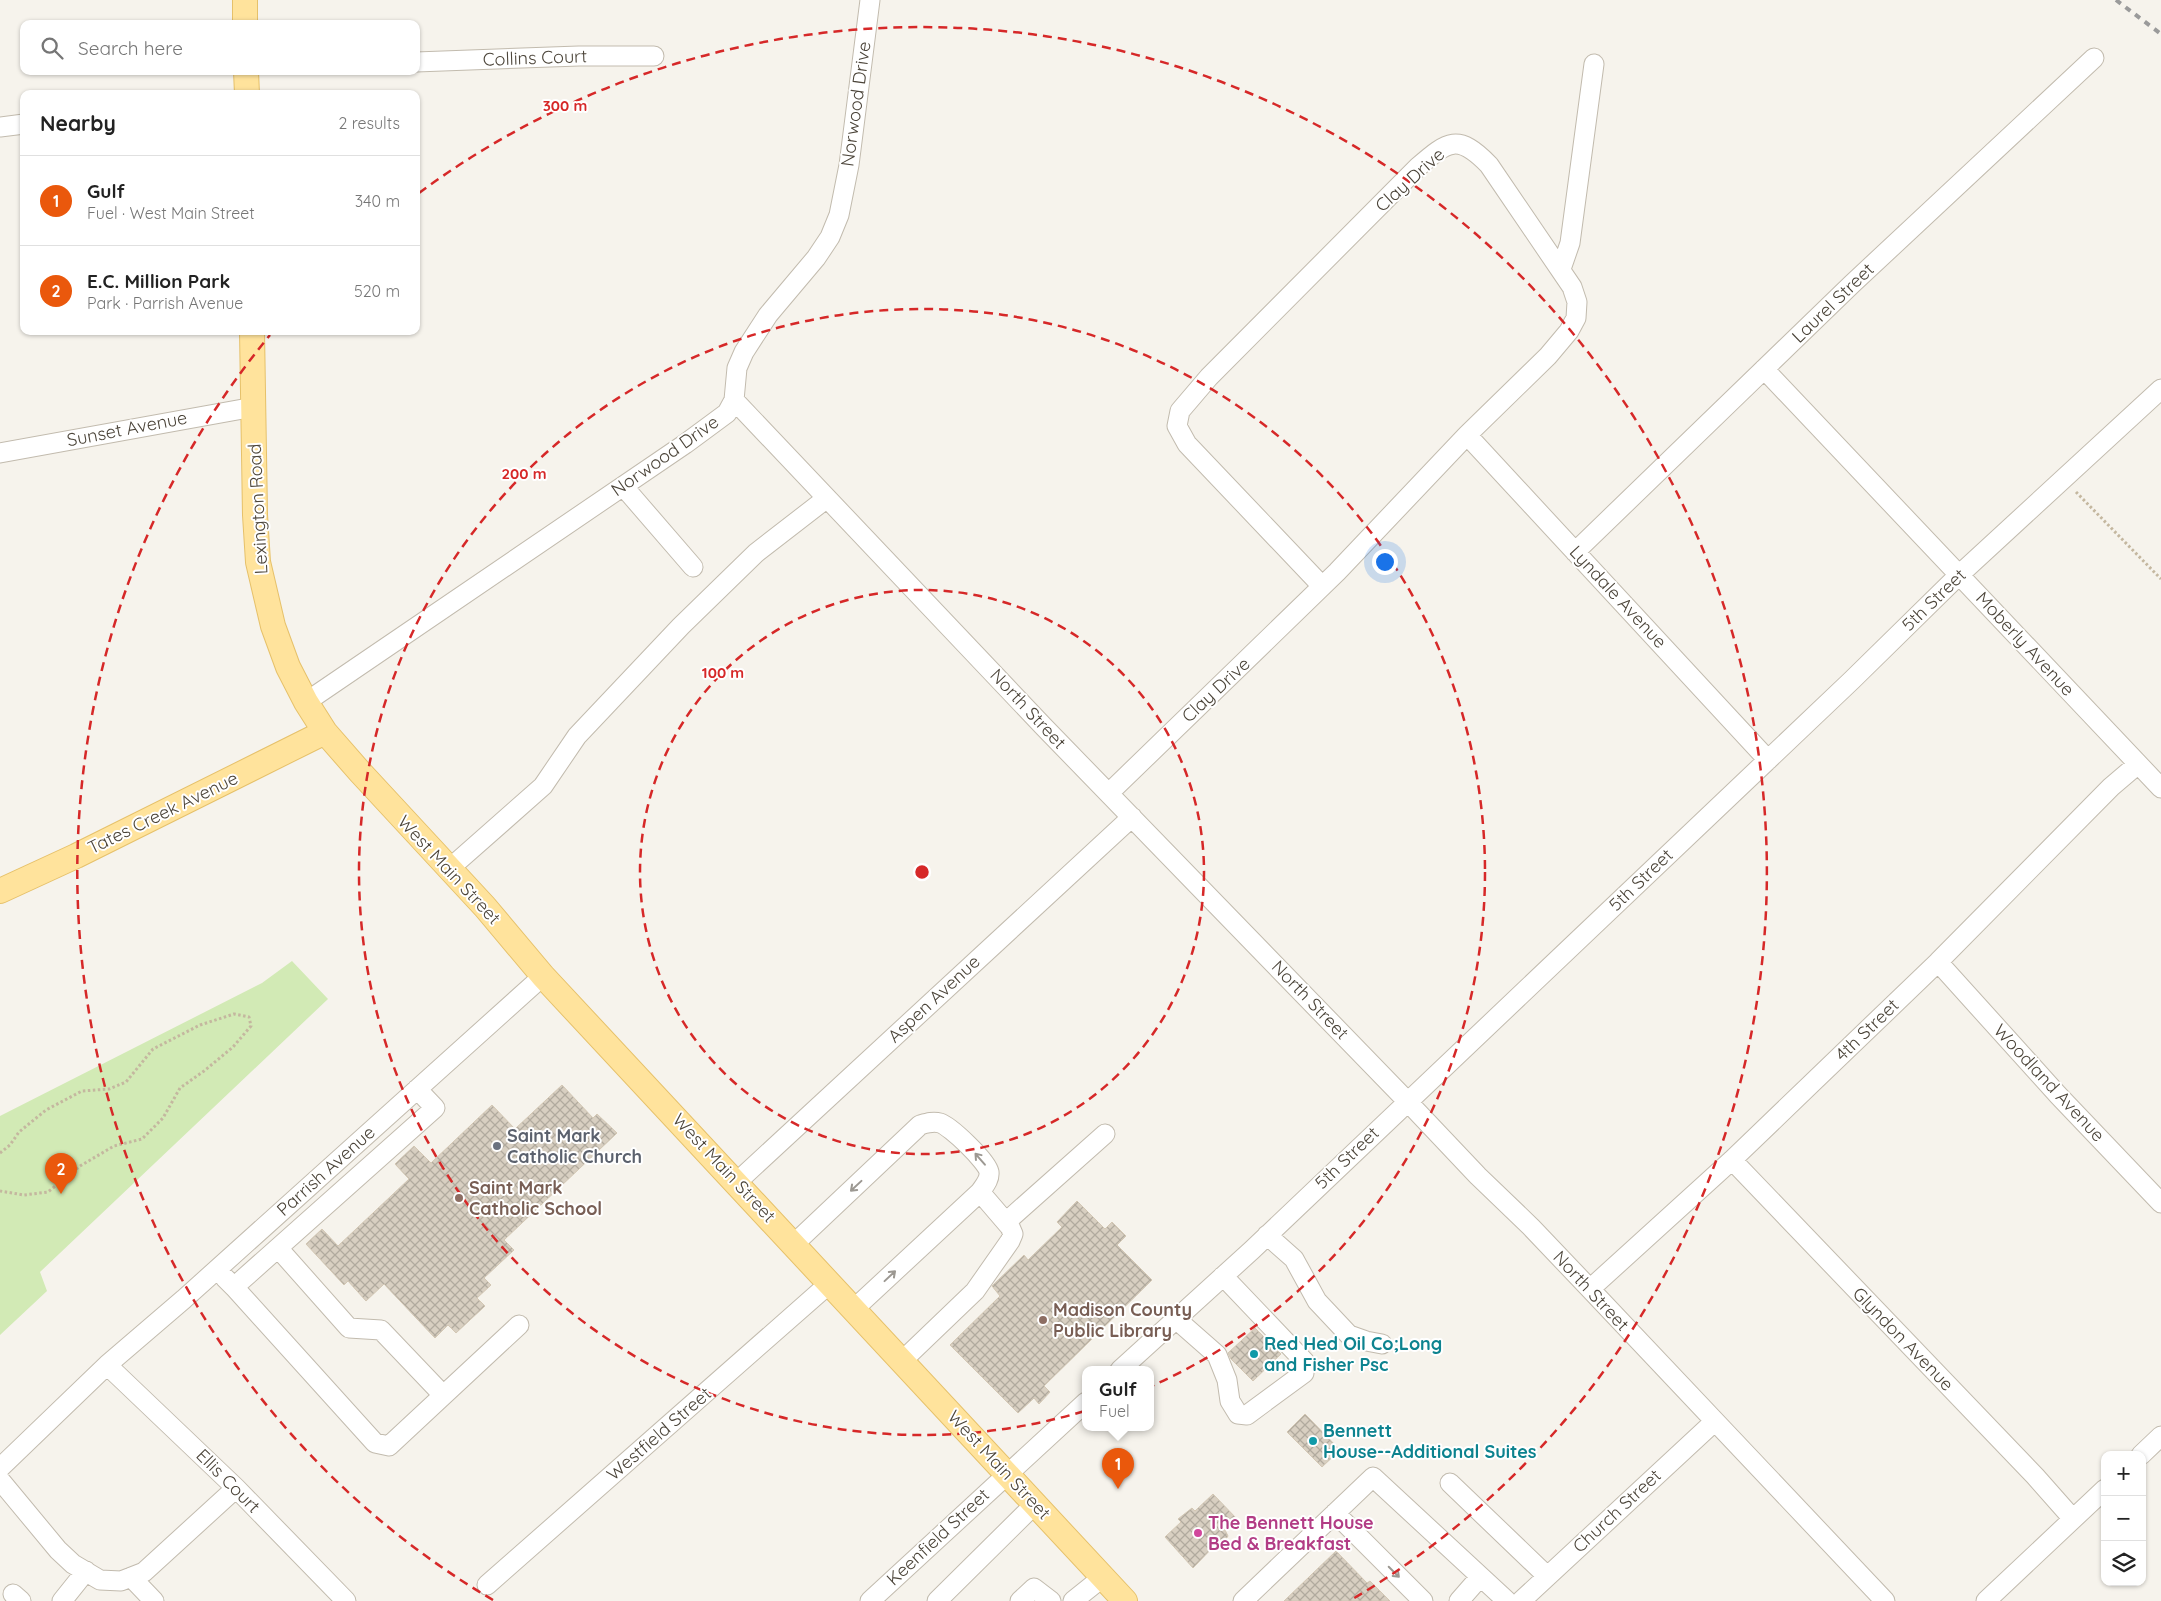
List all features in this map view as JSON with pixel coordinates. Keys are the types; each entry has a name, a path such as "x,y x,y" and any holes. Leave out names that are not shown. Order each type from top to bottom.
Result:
{"main road":[{"path":"245,0 245,20"},
{"path":"246,75 247,90"},
{"name":"Lexington Road","path":"252,335 255,515 258,562 273,626 288,667 306,702 325,732"},
{"name":"West Main Street","path":"325,732 450,869 543,976 737,1182 1125,1601"},
{"name":"Tates Creek Avenue","path":"0,891 76,856 325,732"}],"street":[{"name":"Norwood Drive","path":"306,702 716,423 727,413 734,400 737,368 744,352 768,315 816,258 830,237 839,215 848,165 870,0"},
{"name":"Collins Court","path":"420,62 579,56 654,56"},
{"name":"Laurel Street","path":"1575,552 1852,284 2094,58"},
{"path":"1561,269 1570,243 1594,64"},
{"path":"0,126 20,124"},
{"name":"Clay Drive","path":"1109,793 1322,586 1467,435 1548,356 1569,331 1576,318 1577,302 1572,287 1502,183 1476,152 1463,145 1454,144 1441,148 1380,205 1208,377 1180,411 1177,426 1187,444 1322,586"},
{"name":"Moberly Avenue","path":"1764,369 2161,788"},
{"name":"North Street","path":"734,400 1132,817 1478,1176 1531,1227 1885,1601"},
{"name":"5th Street","path":"1124,1366 1268,1235 2063,478 2157,401"},
{"name":"Sunset Avenue","path":"0,453 254,407"},
{"name":"Lyndale Avenue","path":"1467,435 1768,760"},
{"path":"623,486 692,567"},
{"path":"450,869 543,786 577,736 681,626 756,553 827,498"},
{"name":"4th Street","path":"1590,1289 1732,1160 1938,962 2111,787 2138,764"},
{"name":"Aspen Avenue","path":"737,1182 1132,817"},
{"name":"Woodland Avenue","path":"1938,962 2058,1095 2161,1203"},
{"name":"Parrish Avenue","path":"0,1468 107,1365 216,1270 543,976"},
{"path":"234,1287 434,1108 417,1089"},
{"path":"794,1244 920,1125 939,1123 949,1128 982,1161 989,1171 988,1182 980,1192 854,1309"},
{"path":"1006,1222 1105,1134"},
{"name":"Glyndon Avenue","path":"1732,1160 2035,1476 2073,1519"},
{"path":"902,1361 975,1291 1010,1241 1013,1234 1006,1222 980,1192"},
{"path":"1268,1235 1294,1260 1317,1301 1349,1335 1382,1344"},
{"path":"278,1248 349,1328 381,1330 443,1395"},
{"path":"216,1270 234,1287 375,1442 389,1446 519,1325"},
{"path":"1176,1319 1216,1355 1227,1380 1230,1401 1238,1414 1247,1415 1304,1373 1304,1362 1223,1276"},
{"name":"Westfield Street","path":"487,1585 830,1283"},
{"name":"Ellis Court","path":"107,1365 236,1488 346,1601"},
{"path":"1007,1474 1082,1406"},
{"name":"Church Street","path":"1521,1601 1714,1422"},
{"path":"2145,1451 2161,1436"},
{"name":"Keenfield Street","path":"870,1601 1007,1474"},
{"path":"1243,1601 1373,1477 1506,1601"},
{"path":"0,1480 58,1550 73,1564 100,1580 121,1581 144,1572 236,1488"},
{"path":"1450,1483 1546,1576"},
{"path":"1986,1601 2101,1493"},
{"path":"937,1601 1035,1504"},
{"path":"1335,1513 1423,1601"},
{"path":"62,1601 86,1571"},
{"path":"131,1577 154,1601"},
{"path":"1073,1601 1103,1577"},
{"path":"1459,1601 1480,1577"},
{"path":"1020,1601 1034,1588 1051,1601"}],"path":[{"path":"2063,478 2161,579"},
{"path":"0,1153 10,1145 19,1132 46,1110 82,1092 108,1089 126,1082 153,1049 200,1025 234,1014 249,1017 251,1026 233,1047 180,1088 162,1118 142,1139 114,1146 80,1166 48,1192 24,1195 0,1191"}],"green space":[{"path":"292,961 328,999 40,1272 47,1291 0,1335 0,1116 262,983"}],"building":[{"path":"562,1085 593,1118 597,1114 617,1133 504,1240 514,1250 484,1278 491,1285 477,1298 485,1306 456,1333 448,1325 435,1338 384,1284 366,1301 348,1281 344,1285 306,1244 322,1229 338,1246 409,1179 395,1164 414,1146 431,1163 492,1105 515,1129"},
{"name":"Madison County Public Library","path":"1077,1201 1105,1229 1112,1222 1126,1236 1117,1245 1152,1280 1044,1386 1050,1392 1039,1404 1034,1398 1018,1413 950,1345 1000,1296 992,1286 1024,1255 1028,1260 1062,1227 1057,1222"},
{"name":"Red Hed Oil Co;Long and Fisher Psc","path":"1255,1328 1281,1354 1253,1381 1231,1359 1228,1353"},
{"name":"Bennett House--Additional Suites","path":"1305,1414 1340,1450 1322,1467 1287,1432"},
{"name":"The Bennett House Bed & Breakfast","path":"1213,1494 1237,1519 1225,1530 1228,1536 1222,1545 1216,1544 1193,1568 1165,1537 1181,1522 1178,1519 1192,1508 1195,1511"},
{"path":"1336,1551 1367,1583 1370,1581 1390,1601 1284,1601"}],"railway":[{"path":"2116,0 2161,34"}],"place":[{"name":"Saint Mark Catholic Church","path":"497,1146"},
{"name":"E.C. Million Park","path":"61,1194"},
{"name":"Saint Mark Catholic School","path":"459,1198"},
{"name":"Madison County Public Library","path":"1043,1320"},
{"name":"Red Hed Oil Co;Long and Fisher Psc","path":"1254,1354"},
{"name":"Bennett House--Additional Suites","path":"1313,1441"},
{"name":"Gulf","path":"1118,1489"},
{"name":"The Bennett House Bed & Breakfast","path":"1198,1533"}]}
